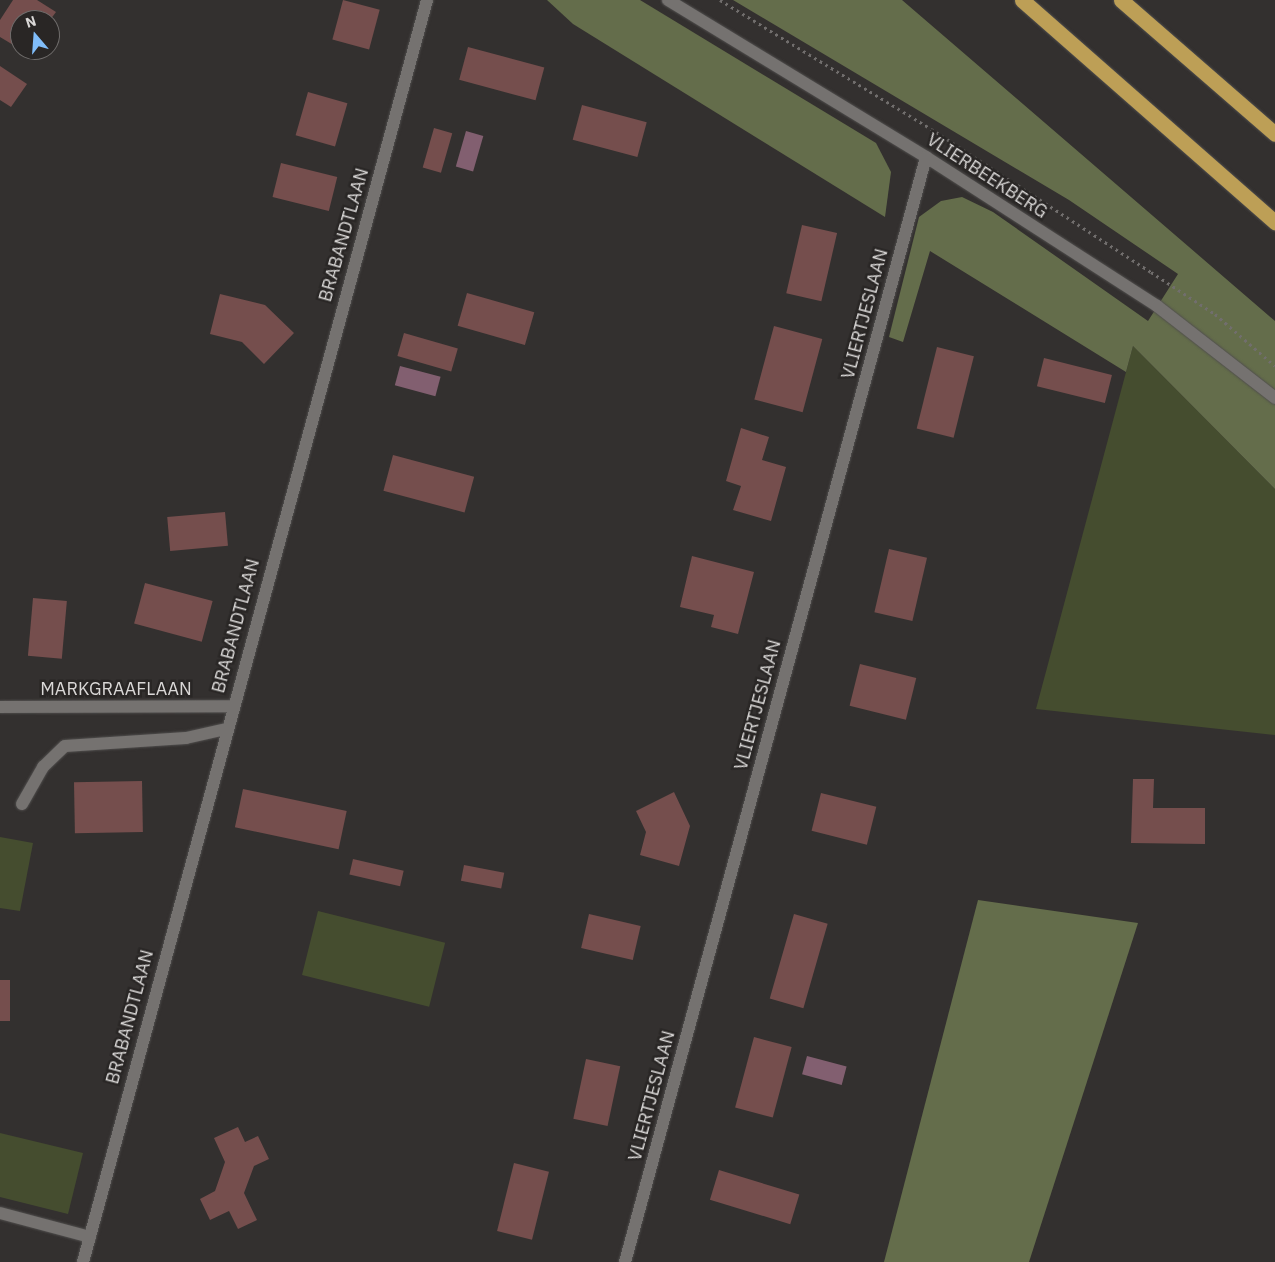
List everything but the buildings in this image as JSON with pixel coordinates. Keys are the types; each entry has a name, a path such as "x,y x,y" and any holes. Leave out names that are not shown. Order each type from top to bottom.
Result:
{"highway":[{"path":"1022,0 1275,222"},
{"path":"1121,0 1275,134"}],"street":[{"name":"BRABANDTLAAN","path":"83,1262 232,706 427,0"},
{"name":"VLIERBEEKBERG","path":"668,0 926,157 1158,306 1275,398"},
{"name":"VLIERTJESLAAN","path":"625,1262 926,157"},
{"name":"MARKGRAAFLAAN","path":"0,707 232,706"},
{"path":"22,804 43,767 65,746 186,738 226,729"},
{"path":"0,1213 90,1237"}],"path":[{"path":"720,0 951,142 1158,276 1214,314 1275,366"}],"green space":[{"path":"547,0 640,0 876,143 891,172 885,217 573,24"},
{"path":"733,0 902,0 1275,321 1275,489 1133,346 1126,372 930,251 903,342 889,337 919,217 941,201 962,197 993,212 1148,321 1178,274 1069,200"},
{"path":"1133,346 1275,489 1275,735 1036,709"},
{"path":"0,837 33,843 20,911 0,908"},
{"path":"978,900 1138,923 1029,1262 884,1262"},
{"path":"318,911 445,943 429,1007 302,975"},
{"path":"0,1133 83,1153 68,1214 0,1197"}],"shaded area":[{"path":"466,131 483,136 473,172 456,167"},
{"path":"400,366 441,377 435,396 395,385"},
{"path":"807,1056 847,1067 842,1085 802,1074"}]}
